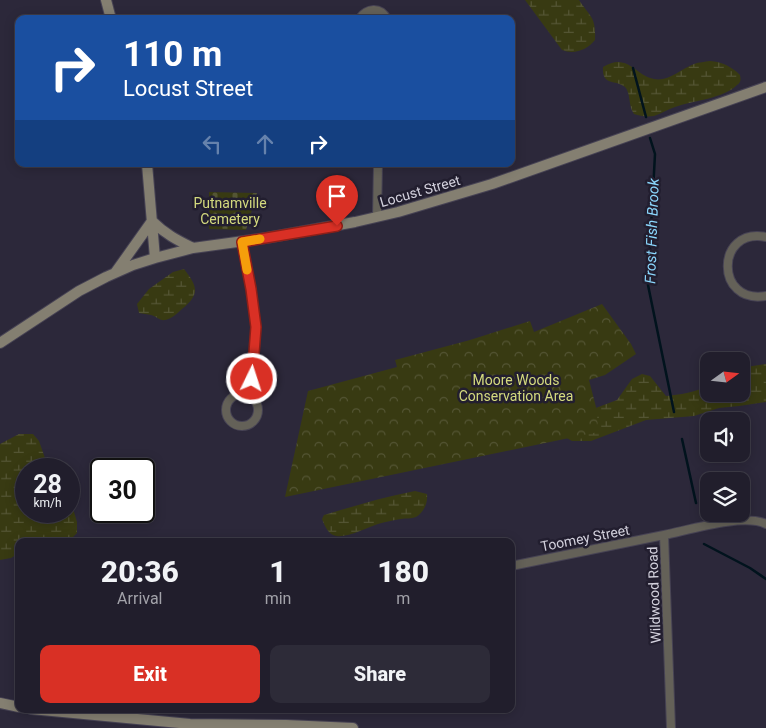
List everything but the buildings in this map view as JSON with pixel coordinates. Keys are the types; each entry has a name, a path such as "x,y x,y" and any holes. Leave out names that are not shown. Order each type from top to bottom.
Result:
{"main road":[{"path":"106,0 110,15"},
{"name":"Locust Street","path":"0,343 79,291 115,273 155,258 193,248 337,226 398,212 492,184 765,90"},
{"path":"147,167 155,258"},
{"path":"152,221 170,236 193,248"},
{"path":"115,273 152,221"},
{"path":"0,703 15,706"},
{"path":"74,713 190,724 353,728"}],"street":[{"path":"362,15 370,10 379,10 385,15"},
{"path":"377,217 378,167"},
{"path":"766,237 747,237 740,241 733,247 727,264 730,281 736,288 744,294 754,297 766,296"},
{"path":"242,242 256,327 251,397 257,404 258,414 252,423 243,427 233,425 227,417 226,407 231,398 240,394 251,397"},
{"name":"Wildwood Road","path":"672,728 664,535 728,521 746,520 766,524"},
{"name":"Toomey Street","path":"515,565 664,535"}],"green space":[{"path":"525,0 579,0 594,22 595,40 580,51 562,50"},
{"path":"710,61 722,63 733,69 740,75 741,80 739,83 725,93 675,107 654,116 634,114 625,87 610,82 603,73 603,67 619,62 631,66 647,77 664,79 694,64"},
{"name":"Putnamville Cemetery","path":"209,192 257,193 246,230 209,229"},
{"path":"184,269 192,281 195,290 188,304 174,316 165,320 139,313 137,304 149,289 173,272"},
{"name":"Moore Woods Conservation Area","path":"602,304 636,354 605,375 589,380 597,411 598,432 285,497 308,391 397,367 395,360 470,340 530,321 534,332"},
{"path":"766,364 766,402 719,408 700,412 700,414 694,416 646,420 591,441 572,441 565,437 577,415 617,400 632,379 642,374 650,376 666,396 700,389 700,402 750,402 750,366"},
{"path":"19,434 33,434 39,441 45,458 15,458 15,523 77,523 77,533 72,538 15,538 15,556 0,560 0,444"},
{"path":"415,491 427,494 427,497 423,510 414,518 398,519 378,524 343,536 333,535 329,532 322,519 324,515"}],"waterway":[{"name":"Frost Fish Brook","path":"633,68 646,117"},
{"name":"Frost Fish Brook","path":"650,138 655,154 648,285 674,412"},
{"name":"Frost Fish Brook","path":"682,439 696,503"},
{"name":"Frost Fish Brook","path":"704,544 750,568 766,579"}],"slow traffic":[{"path":"247,270 242,242 260,239"}],"route":[{"path":"252,379 256,327 242,242 337,226"}]}
